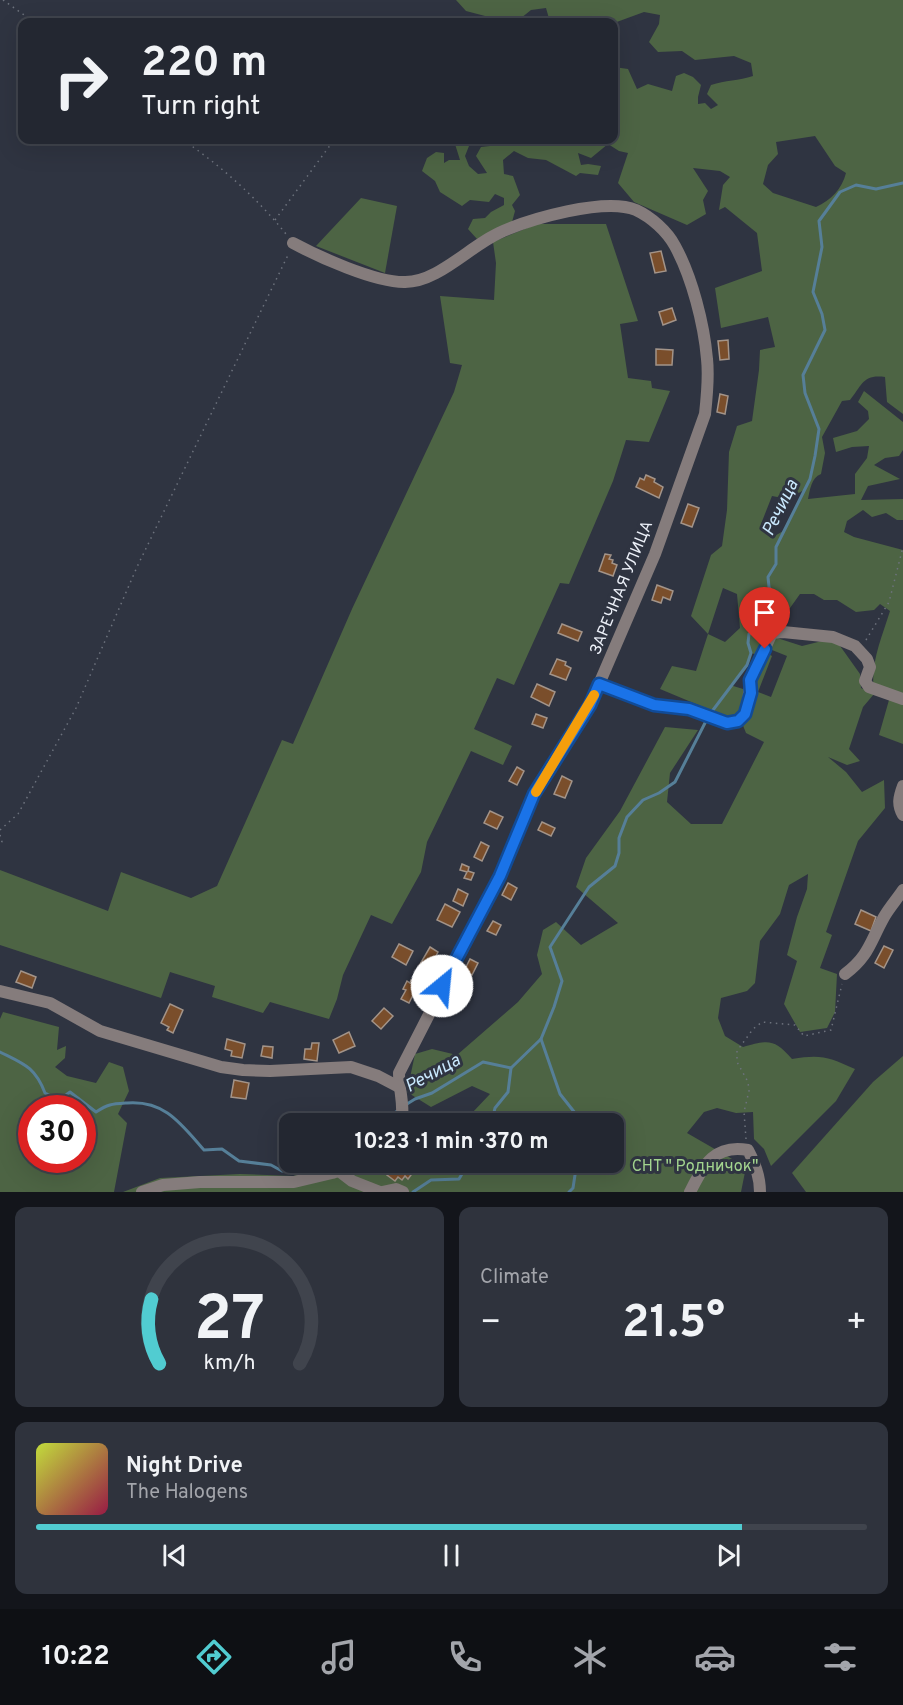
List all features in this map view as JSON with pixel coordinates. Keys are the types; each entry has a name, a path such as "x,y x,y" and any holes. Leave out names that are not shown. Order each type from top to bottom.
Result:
{"street":[{"name":"ЗАРЕЧНАЯ УЛИЦА","path":"293,243 375,277 405,282 430,275 453,263 483,241 535,218 610,206 634,210 657,224 675,245 693,293 705,348 708,391 705,414 655,554 590,705 534,794 500,876 399,1073 399,1087"},
{"path":"599,684 654,705 689,709 727,723 738,721 745,714 751,693 750,680 772,633 783,632 834,637 855,646 867,658 870,667 865,681 869,687 903,699"},
{"path":"903,786 899,798 899,809 903,815"},
{"path":"845,974 858,964 870,947 884,916 903,890"},
{"path":"0,991 50,1003 100,1031 221,1067 270,1071 351,1067 378,1076 399,1087 403,1113"},
{"path":"690,1192 699,1174 715,1154 738,1148 748,1150 754,1162 760,1192"},
{"path":"142,1192 163,1185 200,1182 294,1182 331,1173"},
{"path":"342,1173 352,1181 381,1192 396,1189 403,1192"}],"path":[{"path":"3,0 28,18"},
{"path":"0,830 18,814 76,708 137,567 293,243 275,220 221,170 188,144"},
{"path":"275,220 331,144"},
{"path":"867,658 865,643 890,602 903,547"},
{"path":"0,835 2,842 0,846"},
{"path":"748,1150 743,1125 749,1091 748,1082 736,1062 737,1051 753,1029 762,1022 795,1025 804,1036 831,1030 845,974"}],"green space":[{"path":"456,0 903,0 903,414 887,402 885,377 867,379 850,400 842,401 822,437 825,453 821,474 813,481 808,499 855,494 855,474 867,458 869,446 852,447 836,452 833,438 857,431 869,419 868,411 858,402 864,391 903,422 903,450 899,456 885,458 874,465 900,479 868,486 861,500 903,499 903,520 897,520 886,513 872,517 863,510 847,521 844,532 854,537 903,550 903,744 879,735 889,700 874,694 863,707 849,749 860,761 847,765 828,757 846,772 862,792 884,780 885,808 858,841 826,932 832,935 820,968 837,974 835,1012 827,1028 800,1032 784,1004 797,961 787,955 807,889 808,874 789,885 780,914 760,941 755,983 747,991 721,998 718,1018 725,1036 743,1047 770,1042 780,1047 792,1059 825,1058 855,1069 836,1101 771,1166 764,1149 754,1139 753,1112 736,1113 717,1108 704,1112 687,1133 746,1167 741,1192 123,1192 160,1178 240,1174 293,1176 304,1173 624,1173 624,1113 516,1111 514,1113 472,1113 490,1094 472,1086 431,1107 407,1092 415,1054 432,1049 457,1055 518,1002 542,974 537,955 543,930 556,922 581,945 618,923 576,887 586,858 620,811 665,727 698,730 670,773 667,802 691,824 722,824 764,742 746,733 740,718 727,717 660,689 672,666 696,671 708,634 691,616 711,555 722,546 727,510 729,452 737,426 752,421 760,350 775,347 768,317 721,328 715,288 762,271 757,233 725,207 719,210 723,185 730,177 720,171 693,168 708,191 703,200 706,214 687,225 634,202 618,183 628,153 619,151 608,144 618,144 618,68 628,69 637,89 648,84 672,91 676,76 684,73 693,77 701,85 698,104 705,103 711,109 718,105 707,94 711,85 753,76 751,63 734,56 695,60 682,51 658,52 649,42 659,24 660,15 644,12 618,22 618,18 549,18 546,8 531,10 521,18 493,18 466,11","holes":["815,136 835,166 846,173 844,179 839,189 816,207 773,193 763,184 768,165 778,154 776,142","804,490 785,530 771,538 761,524 772,496 788,499","723,588 737,594 740,628 725,642 708,634","800,594 814,594 824,600 837,600 856,612 874,610 880,604 890,611 875,662 874,694 861,688 860,674 838,643 822,641 802,646 774,637 767,648 787,656 771,697 758,692 772,656 765,652 750,696 743,689 730,685 747,665 751,653 758,655 778,611 790,608"]},
{"path":"455,144 472,144 469,146 465,156 469,166 478,174 487,173 476,156 481,147 509,144 608,144 591,158 578,153 581,165 601,166 598,175 580,173 576,176 546,160 528,158 514,151 503,160 504,174 513,176 520,195 512,205 515,211 512,222 477,239 468,229 473,219 485,218 504,205 504,198 495,194 489,202 470,200 462,206 440,192 435,181 422,171 427,158 436,152 444,153 444,163 449,160 460,160"},
{"path":"361,198 397,206 385,273 316,246"},
{"path":"537,224 606,224 638,321 620,324 628,378 651,381 652,388 670,391 649,442 626,440 613,481 569,584 560,583 514,685 497,678 474,729 512,746 503,765 471,751 427,842 421,872 392,924 371,915 343,975 329,1019 270,1002 263,1013 212,997 215,986 170,972 161,998 0,945 0,870 108,911 121,872 191,898 217,886 282,740 293,744 352,609 454,392 462,365 450,363 440,296 494,300 496,263 493,242"},
{"path":"3,1012 59,1027 57,1050 66,1046 65,1058 55,1067 67,1076 96,1083 109,1062 123,1067 129,1091 118,1114 127,1123 114,1192 0,1192 0,1019"},
{"name":"СНТ \" Родничок\"","path":"903,1056 903,1192 806,1192 792,1173 873,1082"}],"building":[{"path":"661,251 666,271 655,273 650,253"},
{"path":"672,308 676,320 663,325 659,312"},
{"path":"728,340 729,359 720,360 718,341"},
{"path":"656,349 673,350 672,365 656,365"},
{"path":"720,394 728,396 725,414 717,412"},
{"path":"646,475 655,479 654,482 663,487 659,498 636,487 640,478 644,480"},
{"path":"688,504 699,508 692,527 681,523"},
{"path":"605,554 611,555 609,559 617,565 613,576 599,571"},
{"path":"657,585 673,591 670,600 663,597 661,603 652,600"},
{"path":"562,624 582,632 578,641 558,633"},
{"path":"557,659 566,662 565,665 571,668 566,680 550,674"},
{"path":"537,684 555,692 549,706 531,697"},
{"path":"536,714 547,718 543,728 532,724"},
{"path":"517,767 524,771 517,785 509,781"},
{"path":"562,776 572,781 565,798 554,794"},
{"path":"490,811 503,817 497,829 484,823"},
{"path":"542,822 555,828 551,836 538,830"},
{"path":"481,842 489,846 482,861 474,857"},
{"path":"462,864 469,867 468,871 474,873 471,880 464,878 467,872 460,870"},
{"path":"508,883 517,888 511,900 502,895"},
{"path":"458,889 468,894 463,906 453,901"},
{"path":"445,904 460,912 452,927 437,920"},
{"path":"861,910 876,917 871,931 855,924"},
{"path":"493,921 501,925 496,935 487,931"},
{"path":"399,944 413,951 406,965 392,957"},
{"path":"884,946 893,950 884,968 875,963"},
{"path":"430,947 438,952 428,971 419,966"},
{"path":"470,959 478,963 472,975 464,971"},
{"path":"21,971 36,977 32,988 16,982"},
{"path":"411,980 422,986 418,995 414,993 409,1003 401,999 406,990 403,989 407,981 410,983"},
{"path":"170,1004 183,1010 173,1033 167,1030 169,1027 161,1023"},
{"path":"384,1008 393,1016 381,1029 372,1021"},
{"path":"349,1032 355,1046 339,1053 333,1040"},
{"path":"227,1039 245,1044 242,1058 231,1056 232,1051 225,1049"},
{"path":"312,1043 319,1043 317,1061 304,1059 305,1049 311,1049"},
{"path":"263,1046 273,1047 272,1058 261,1056"},
{"path":"234,1080 249,1083 246,1099 231,1097"},
{"path":"388,1173 412,1173 408,1179 405,1176 402,1180 398,1177 395,1181 387,1175"}],"waterway":[{"name":"Речица","path":"710,714 747,665 751,653 748,643 749,634 767,622 773,607 774,596 769,587 768,577 776,564 776,547 810,479 819,429 805,393 803,375 825,330 822,314 813,292 822,247 819,221 840,192 856,185 876,189 903,183"},
{"name":"Речица","path":"494,1113 508,1092 511,1068 541,1039 554,1007 562,981 550,947 589,887 615,866 619,853 619,838 627,817 643,800 675,782 707,719"},
{"path":"541,1039 560,1094 575,1113"},
{"name":"Речица","path":"0,1052 28,1067 37,1077 45,1093 59,1100 70,1092 96,1112 107,1106 118,1104 152,1105 180,1123 204,1150 222,1149 239,1161 271,1165 279,1169"},
{"name":"Речица","path":"407,1104 432,1093 483,1062 511,1068"},
{"name":"Речица","path":"394,1113 399,1110"},
{"name":"Речица","path":"413,1192 431,1180 459,1179 463,1173"},
{"path":"569,1192 573,1188 575,1173"}],"slow traffic":[{"path":"536,792 594,695"}],"route":[{"path":"442,986 500,876 534,794 590,705 599,684 654,705 689,709 727,723 738,721 745,714 751,693 750,680 765,649"}]}
